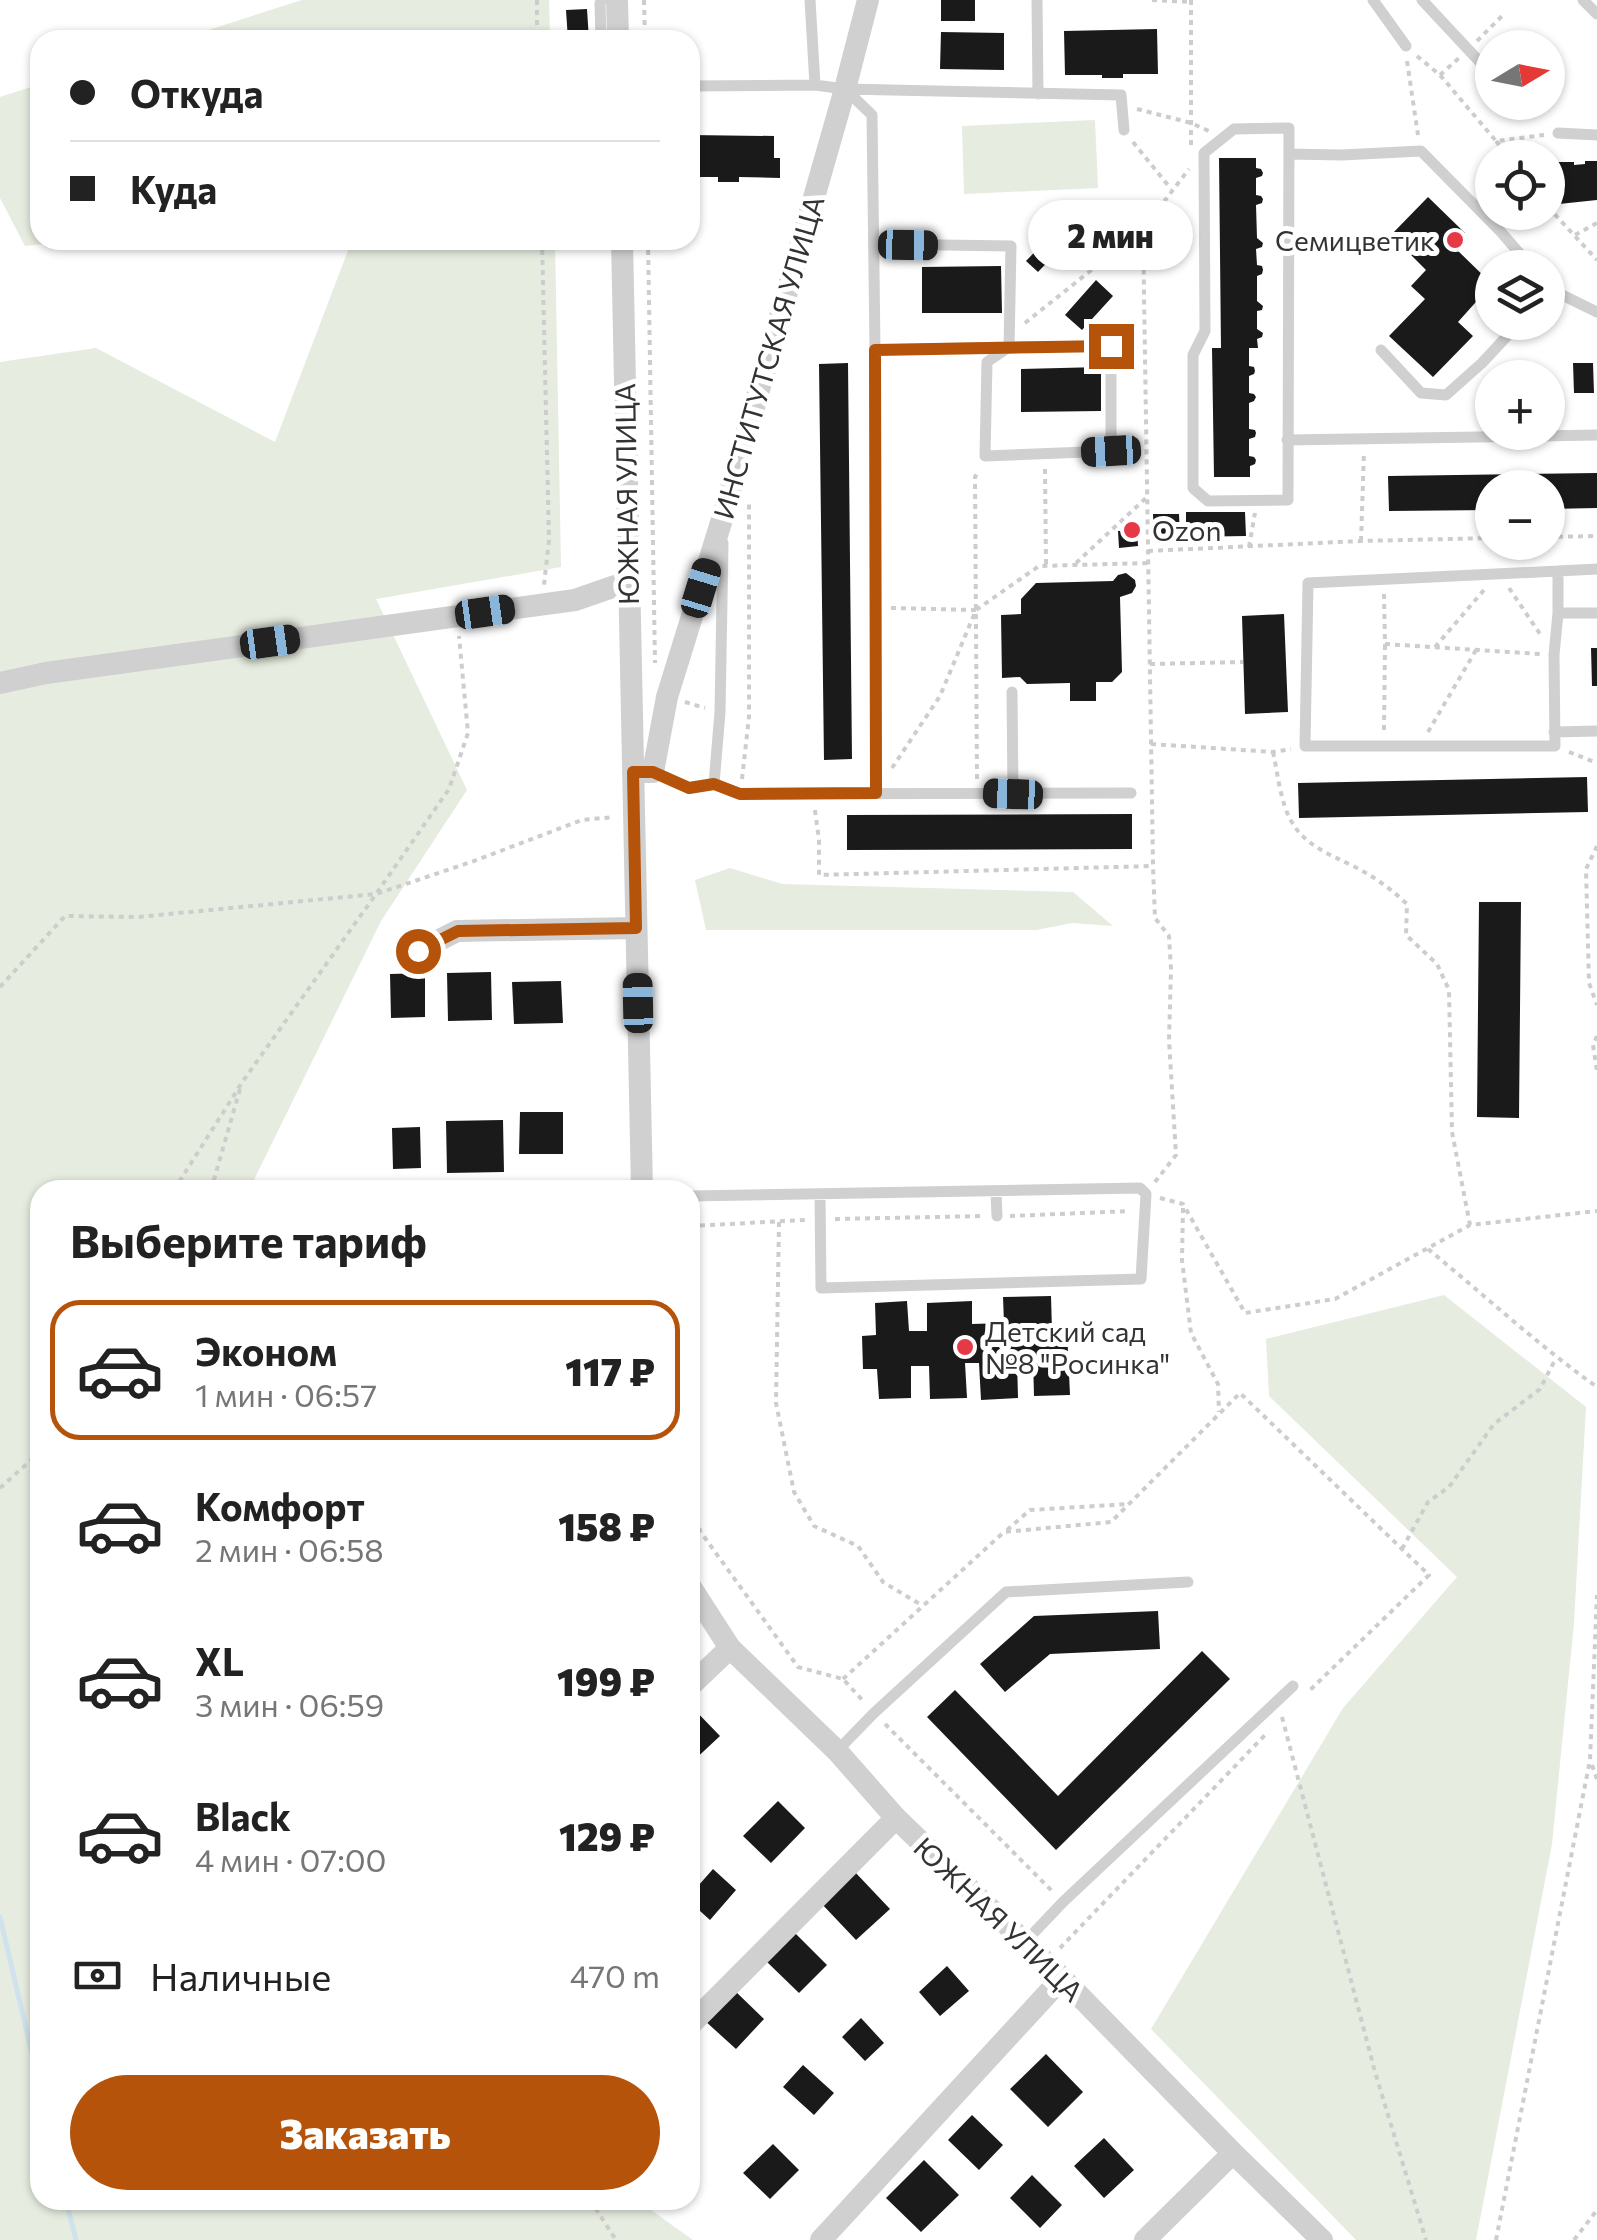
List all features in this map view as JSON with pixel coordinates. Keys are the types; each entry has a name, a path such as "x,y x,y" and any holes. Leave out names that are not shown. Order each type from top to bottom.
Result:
{"street":[{"name":"ИНСТИТУТСКАЯ УЛИЦА","path":"643,772 724,516 868,0"},
{"path":"605,1 615,30"},
{"name":"ЮЖНАЯ УЛИЦА","path":"622,250 632,748 643,772"},
{"path":"0,683 46,673 574,600 627,582"},
{"path":"642,1180 634,815 643,772"},
{"path":"418,951 458,931 636,928"},
{"name":"ЮЖНАЯ УЛИЦА","path":"700,1602 730,1648 1322,2240"},
{"path":"700,1676 730,1648"},
{"path":"700,2014 896,1818"},
{"path":"821,2240 1054,1970"},
{"path":"1145,2240 1234,2153"}],"lane":[{"path":"810,0 816,86"},
{"path":"1037,0 1038,94"},
{"path":"1373,0 1406,46"},
{"path":"1422,0 1475,57"},
{"path":"1583,0 1597,14"},
{"path":"602,30 605,1"},
{"path":"700,86 1121,96 1124,130"},
{"path":"845,89 872,115 876,793"},
{"path":"1289,128 1289,154 1288,500 1208,501 1193,488 1194,355 1205,331 1204,152 1234,129 1289,128"},
{"path":"1558,133 1597,135"},
{"path":"1289,154 1421,152 1517,250"},
{"path":"874,244 1011,246 1009,341 987,362 985,456 1111,451 1111,346 1009,341 875,350"},
{"path":"1565,297 1597,312"},
{"path":"1381,350 1421,393 1446,395 1504,340"},
{"path":"1287,440 1597,435"},
{"path":"714,784 720,712 724,516"},
{"path":"1558,571 1555,746 1305,746 1308,583 1597,569"},
{"path":"1558,613 1597,612"},
{"path":"1012,692 1013,794"},
{"path":"1554,732 1597,731"},
{"path":"643,772 689,788 714,784 740,794 1131,792"},
{"path":"700,1196 1140,1188 1146,1194 1141,1279 821,1288 820,1194"},
{"path":"996,1191 998,1216"},
{"path":"837,1751 1006,1592 1188,1582"},
{"path":"1025,1942 1293,1686"}],"path":[{"path":"536,0 538,30"},
{"path":"644,0 645,30"},
{"path":"1152,0 1191,1 1192,152"},
{"path":"1406,46 1440,75 1495,140"},
{"path":"1406,46 1421,152"},
{"path":"1122,105 1191,123"},
{"path":"1124,130 1172,190"},
{"path":"1504,140 1558,133"},
{"path":"1009,341 1143,230 1192,166"},
{"path":"1575,235 1596,223"},
{"path":"1565,225 1597,260"},
{"path":"1143,230 1153,866 1156,918 1168,936 1170,1076 1176,1155 1146,1194 1184,1204 1245,1313 1335,1299 1470,1225 1597,1212"},
{"path":"541,604 550,540 542,250"},
{"path":"648,250 656,691 720,712"},
{"path":"1361,541 1364,438"},
{"path":"1044,454 1046,566"},
{"path":"977,792 975,477 985,456"},
{"path":"1075,565 1146,498"},
{"path":"1249,548 1257,500"},
{"path":"740,794 748,717 749,502"},
{"path":"1565,537 1597,536"},
{"path":"1148,551 1475,538"},
{"path":"876,793 940,696 976,610 1039,566 1148,563"},
{"path":"1435,647 1499,574 1554,654"},
{"path":"1383,580 1384,747"},
{"path":"876,607 976,610"},
{"path":"180,1180 243,1080 449,789 468,733 457,616"},
{"path":"1385,644 1554,654"},
{"path":"1418,747 1476,650"},
{"path":"1150,664 1243,662"},
{"path":"1152,744 1273,752 1305,746"},
{"path":"1555,746 1597,763"},
{"path":"1273,752 1286,810 1302,837 1390,888 1407,904 1406,936 1437,964 1450,990 1452,1132 1470,1225"},
{"path":"813,793 820,840 819,875 1153,866"},
{"path":"0,987 65,916 138,917 376,894 582,820 634,815"},
{"path":"1597,846 1586,870 1590,984 1597,1005"},
{"path":"1597,1036 1593,1046 1597,1070"},
{"path":"214,1180 243,1080"},
{"path":"1184,1204 1182,1260 1191,1334 1218,1384 1219,1414"},
{"path":"700,1225 1144,1210"},
{"path":"779,1221 776,1403 794,1492 814,1526 858,1546 883,1582 923,1606"},
{"path":"1428,1249 1597,1388"},
{"path":"1402,1549 1428,1502 1449,1487 1494,1424 1540,1389 1556,1358"},
{"path":"1004,1532 1111,1522 1240,1393 1430,1575 1296,1704"},
{"path":"0,1488 30,1461"},
{"path":"843,1679 1030,1510 1129,1504"},
{"path":"1496,2240 1590,1760 1597,1594"},
{"path":"1282,1717 1375,2072 1426,2240"},
{"path":"1054,1970 1269,1731"},
{"path":"1590,1760 1597,1779"},
{"path":"596,2210 616,2240"},
{"path":"1574,2240 1597,2210"}],"shaded area":[{"path":"302,0 549,0 550,30 208,30"},
{"path":"30,87 30,245 25,246 0,198 0,97"},
{"path":"1095,120 1098,188 964,194 962,126"},
{"path":"348,250 555,250 561,567 376,599 467,790 381,921 254,1180 30,1180 30,2210 651,2210 693,2240 0,2240 0,362 96,348 275,442"},
{"path":"730,868 782,884 1073,892 1113,926 1072,923 1036,930 706,930 695,880"},
{"path":"1444,1295 1586,1407 1574,1623 1552,1844 1476,2240 1356,2240 1151,2029 1343,1708 1457,1577 1269,1396 1266,1339"}],"building":[{"path":"941,0 975,0 975,21 941,21"},
{"path":"587,9 588,30 567,30 566,10"},
{"path":"1157,29 1158,74 1123,74 1123,78 1065,75 1064,31"},
{"path":"941,32 1004,33 1004,70 940,69"},
{"path":"700,135 774,136 774,158 780,158 780,178 739,177 739,182 718,182 718,177 700,177"},
{"path":"1219,158 1256,158 1256,168 1263,173 1256,178 1256,195 1263,199 1256,205 1257,238 1263,243 1256,249 1257,265 1263,270 1257,276 1257,301 1263,306 1257,311 1257,329 1263,333 1257,339 1258,348 1249,348 1249,366 1255,371 1249,376 1249,393 1256,397 1249,403 1249,429 1256,433 1249,439 1249,456 1256,460 1250,466 1250,477 1214,477 1212,348 1221,348"},
{"path":"1597,161 1597,200 1565,203 1565,162"},
{"path":"1428,197 1465,233 1453,246 1475,267 1475,303 1458,322 1473,336 1433,377 1389,336 1425,299 1411,286 1426,270 1391,235"},
{"path":"1051,235 1063,246 1038,272 1026,261"},
{"path":"1001,266 1002,313 922,313 922,267"},
{"path":"1096,280 1113,296 1082,330 1065,315"},
{"path":"848,363 852,759 824,760 819,364"},
{"path":"1573,363 1593,363 1594,393 1574,393"},
{"path":"1101,367 1101,411 1021,412 1021,369"},
{"path":"1565,473 1597,473 1597,508 1565,509"},
{"path":"1475,475 1475,510 1389,511 1388,476"},
{"path":"1186,512 1245,512 1246,536 1186,537"},
{"path":"1153,514 1179,514 1180,538 1154,538"},
{"path":"1137,530 1138,546 1119,548 1118,531"},
{"path":"1126,573 1136,586 1132,593 1120,597 1122,672 1112,682 1096,682 1096,701 1070,701 1070,683 1027,684 1020,677 1002,678 1001,615 1021,614 1021,599 1036,583 1113,581"},
{"path":"1284,614 1288,712 1245,714 1242,616"},
{"path":"1591,648 1597,648 1597,686 1592,686"},
{"path":"1587,777 1588,812 1299,818 1298,783"},
{"path":"1132,814 1132,849 847,850 847,815"},
{"path":"1479,902 1521,902 1519,1118 1477,1117"},
{"path":"491,972 492,1020 448,1021 447,973"},
{"path":"425,973 425,1017 391,1018 390,974"},
{"path":"561,981 563,1023 514,1024 512,982"},
{"path":"520,1112 563,1112 563,1154 519,1154"},
{"path":"503,1120 504,1172 447,1173 446,1121"},
{"path":"420,1127 421,1168 393,1169 392,1128"},
{"name":"Детский сад №8 \"Росинка\"","path":"1051,1296 1052,1331 1067,1330 1070,1395 1034,1396 1033,1358 1017,1359 1018,1398 981,1400 979,1363 965,1363 967,1398 930,1399 929,1366 911,1366 911,1398 879,1399 877,1369 863,1369 862,1336 876,1335 875,1303 907,1301 909,1331 927,1331 927,1303 972,1301 972,1324 1004,1323 1003,1297"},
{"path":"1158,1611 1160,1649 1050,1654 1005,1692 980,1664 1034,1616"},
{"path":"1202,1651 1230,1679 1056,1850 927,1717 955,1690 1058,1796"},
{"path":"700,1715 720,1736 700,1755"},
{"path":"778,1801 805,1828 771,1863 743,1836"},
{"path":"713,1869 736,1890 710,1920 700,1911 700,1884"},
{"path":"854,1871 890,1909 856,1940 820,1902"},
{"path":"795,1933 827,1965 799,1993 766,1961"},
{"path":"947,1966 969,1991 940,2016 919,1992"},
{"path":"733,1989 764,2019 736,2049 704,2020"},
{"path":"861,2018 884,2043 865,2061 842,2037"},
{"path":"1046,2054 1083,2092 1048,2127 1010,2089"},
{"path":"803,2065 834,2093 814,2115 783,2087"},
{"path":"972,2115 1003,2145 979,2170 948,2140"},
{"path":"1104,2138 1134,2170 1104,2198 1074,2166"},
{"path":"773,2144 799,2170 770,2199 743,2173"},
{"path":"924,2160 959,2195 921,2232 886,2198"},
{"path":"1032,2175 1062,2205 1040,2228 1010,2198"}],"waterway":[{"path":"0,1917 30,2045"},
{"path":"68,2210 76,2240"}],"place":[{"name":"Семицветик","path":"1455,240"},
{"name":"Ozon","path":"1132,530"},
{"name":"Детский сад №8 \"Росинка\"","path":"965,1347"}],"route":[{"path":"418,951 458,931 636,928 633,772 653,772 689,788 714,784 740,794 876,793 875,350 1111,346"}]}
